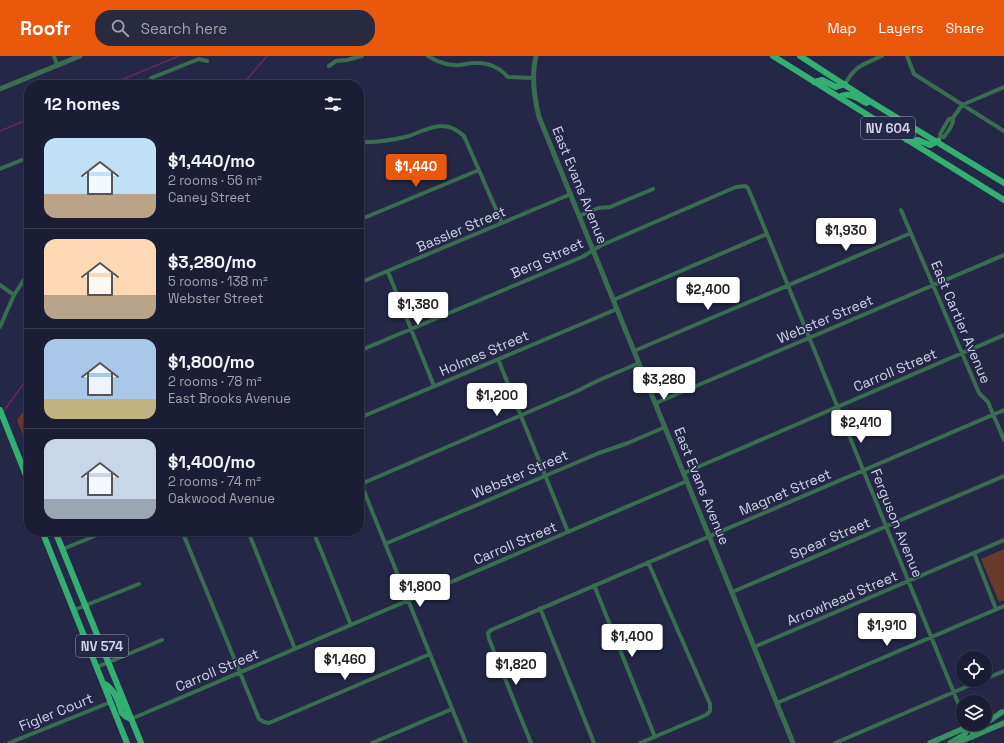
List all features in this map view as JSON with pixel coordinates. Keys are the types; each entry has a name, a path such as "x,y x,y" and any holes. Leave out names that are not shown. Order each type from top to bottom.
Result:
{"main road":[{"name":"NV 604","path":"773,56 1004,200"},
{"name":"NV 604","path":"800,56 872,102 939,139 1004,183"},
{"path":"814,82 822,80 836,86 845,84"},
{"path":"839,97 843,94 847,94 866,103 872,102"},
{"path":"907,140 918,140 930,145 939,139"},
{"path":"0,410 24,470"},
{"name":"NV 574","path":"44,536 127,743"},
{"name":"NV 574","path":"58,536 141,743"},
{"path":"103,683 110,686 122,713 131,719"},
{"path":"992,716 1003,712"},
{"path":"972,737 973,731 1003,712"},
{"path":"957,743 1004,723"},
{"path":"930,743 956,730"},
{"path":"950,743 964,735 967,731"}],"street":[{"path":"54,56 57,65"},
{"path":"0,90 80,56"},
{"path":"329,66 336,61 362,56"},
{"path":"428,56 445,64 456,66 475,63 492,65 500,69 508,77 533,78"},
{"name":"East Evans Avenue","path":"536,56 533,78 539,117 793,743"},
{"path":"845,84 854,70 862,64 882,56"},
{"path":"907,56 914,74 1004,131"},
{"path":"150,80 151,78 199,59 207,61"},
{"path":"939,139 940,134 949,119 953,118 962,105 1004,87"},
{"path":"364,143 386,141 408,136 434,127 450,127 457,130 464,136 502,223"},
{"path":"0,169 24,159"},
{"path":"364,218 479,170"},
{"name":"Ferguson Avenue","path":"745,186 748,188 810,338 956,697"},
{"name":"Berg Street","path":"364,349 582,257 602,244 736,187 745,186"},
{"path":"579,216 598,208 610,207 653,189"},
{"name":"Bassler Street","path":"364,281 570,194"},
{"name":"East Cartier Avenue","path":"901,210 979,393 988,402 1004,440"},
{"path":"634,351 911,233"},
{"path":"613,300 767,234"},
{"name":"Webster Street","path":"656,404 1004,255"},
{"path":"388,272 434,386"},
{"path":"0,327 14,295 24,280"},
{"path":"0,285 14,295"},
{"name":"Holmes Street","path":"364,416 617,309"},
{"name":"Carroll Street","path":"684,473 1004,335"},
{"path":"498,359 568,532"},
{"path":"364,480 521,416 639,363"},
{"name":"Magnet Street","path":"531,743 489,639 488,633 491,630 1004,410"},
{"name":"Webster Street","path":"385,544 599,453 665,428"},
{"name":"Spear Street","path":"732,592 1004,476"},
{"name":"Carroll Street","path":"131,719 687,481"},
{"path":"364,492 466,743"},
{"path":"63,549 95,536"},
{"path":"184,536 260,719 264,722 269,722 430,654"},
{"path":"250,536 295,649"},
{"path":"315,536 351,625"},
{"name":"Arrowhead Street","path":"754,647 1004,540"},
{"path":"974,554 996,609"},
{"path":"640,743 706,715 710,711 710,704 648,562"},
{"path":"74,610 139,584"},
{"path":"594,585 655,737"},
{"path":"777,703 1004,606"},
{"path":"540,608 594,743"},
{"path":"97,667 162,640"},
{"path":"992,676 1004,671"},
{"path":"835,743 966,687"},
{"name":"Figler Court","path":"9,743 111,702"},
{"path":"372,743 452,709"},
{"path":"972,737 974,743"}],"shaded area":[{"path":"24,410 24,438 17,420"},
{"path":"1004,549 1004,600 999,602 981,559"}],"waterway":[{"path":"121,80 179,56"},
{"path":"246,80 267,56"},
{"path":"0,131 24,121"},
{"path":"3,412 24,383"}]}
